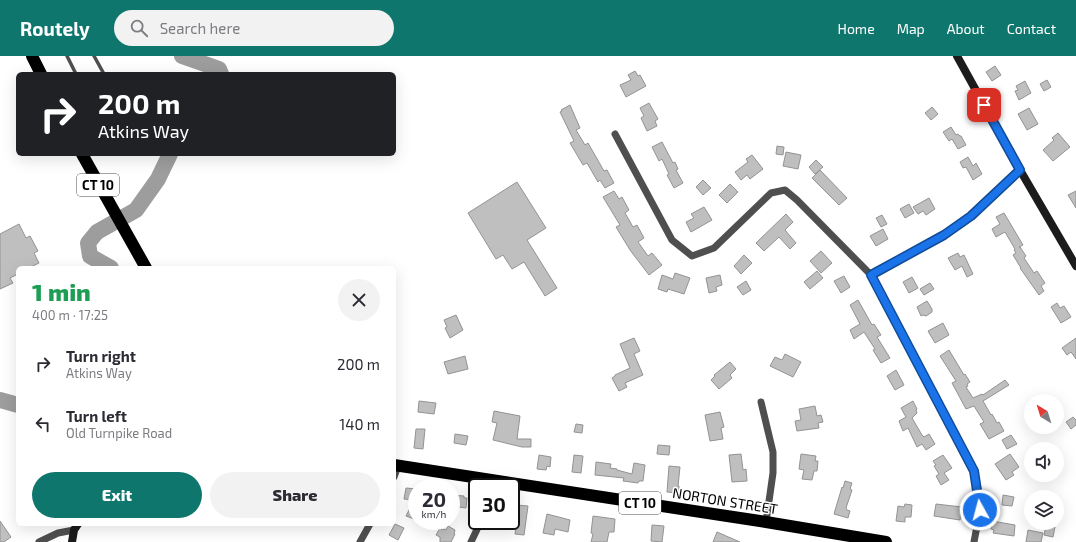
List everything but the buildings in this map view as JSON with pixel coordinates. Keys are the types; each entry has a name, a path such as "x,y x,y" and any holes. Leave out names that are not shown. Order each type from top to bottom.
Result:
{"highway":[{"path":"32,56 40,72"},
{"name":"CT 10","path":"83,156 145,266"},
{"name":"NORTON STREET","path":"396,470 468,480"},
{"name":"NORTON STREET","path":"520,487 766,522 886,542"}],"main road":[{"path":"957,56 1020,170 1076,266"},
{"path":"72,542 76,527"}],"street":[{"path":"615,134 672,240 692,256 714,248 771,193 785,190 797,200 871,275 974,471 980,510 974,542"},
{"path":"871,275 944,235 971,216 1020,170"},
{"path":"761,402 773,452 773,473 766,522"},
{"path":"360,542 369,526"},
{"path":"39,542 58,533 76,527"},
{"path":"471,542 477,530"}],"lane":[{"path":"67,56 75,72"},
{"path":"94,56 103,72"}],"waterway":[{"path":"182,56 219,69 220,72"},
{"path":"108,266 90,256 88,243 97,232 136,210 158,179 169,156"},
{"path":"0,400 16,404"}],"route":[{"path":"980,510 974,471 871,275 944,235 971,216 1020,170 984,105"}]}
